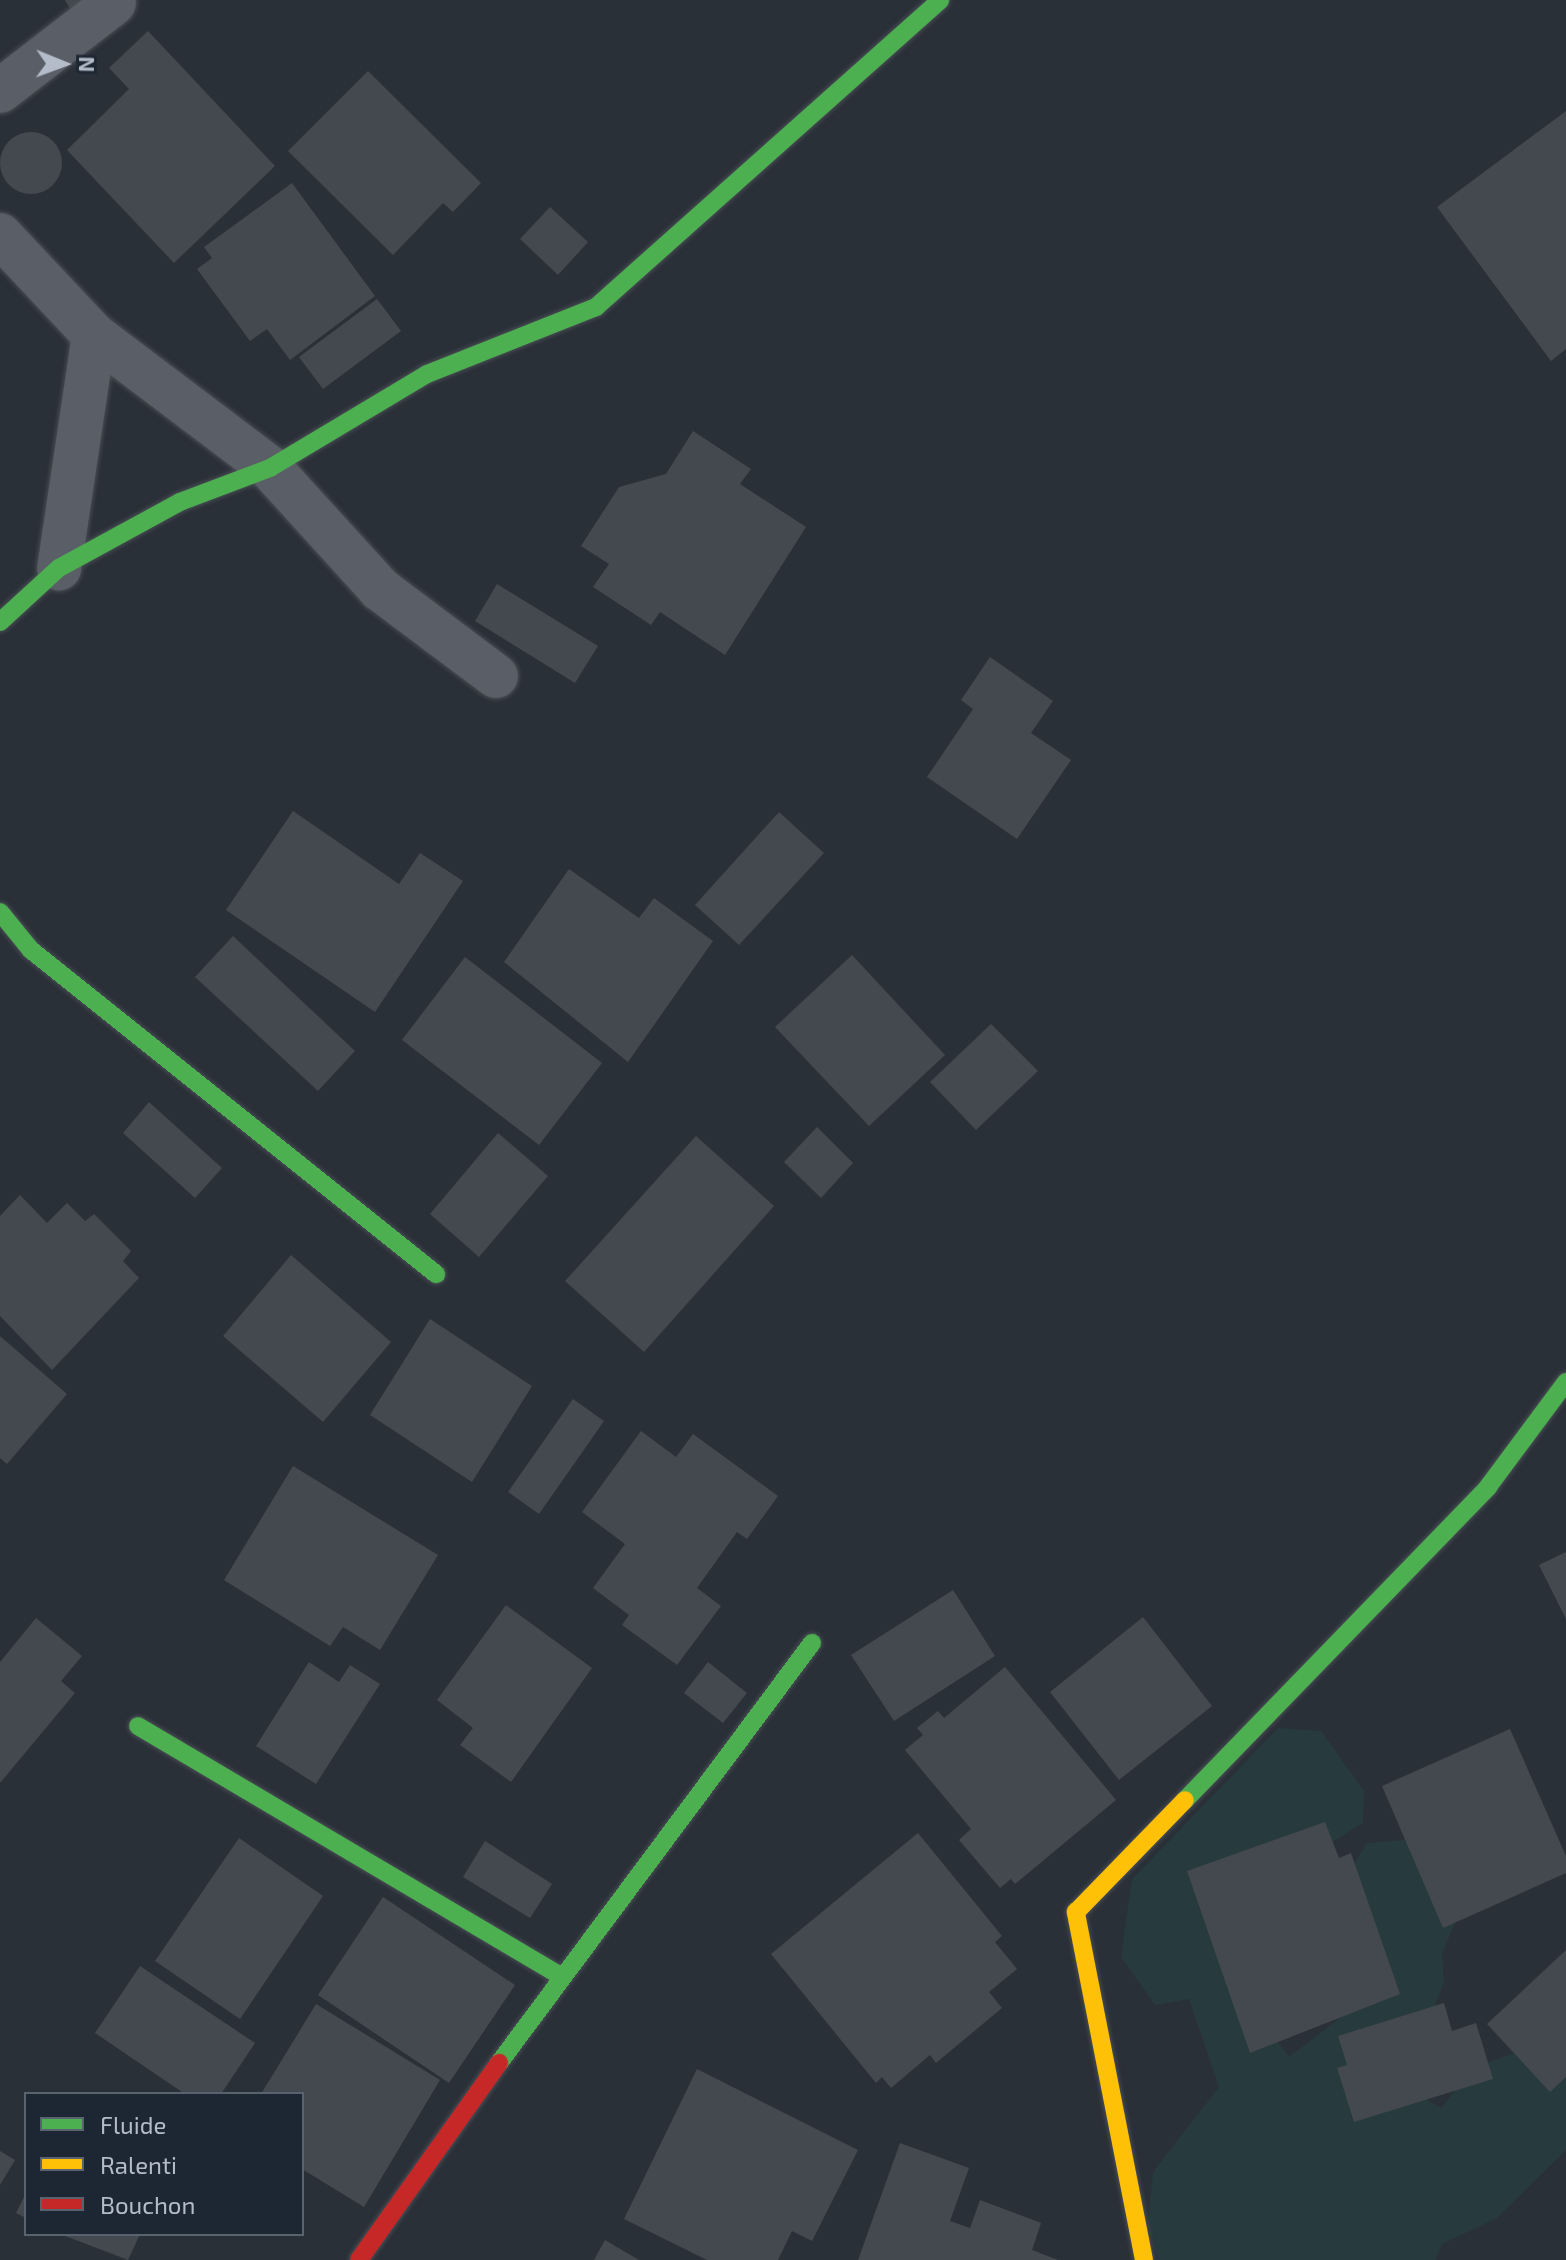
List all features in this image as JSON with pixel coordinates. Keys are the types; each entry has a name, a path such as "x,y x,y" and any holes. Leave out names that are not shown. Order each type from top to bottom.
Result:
{"street":[{"path":"0,622 59,568 180,502 270,468 427,374 596,307 940,0"},
{"path":"0,91 114,3"},
{"path":"0,235 94,335 270,468 380,589 496,676"},
{"path":"59,568 94,335"},
{"path":"0,912 31,950 436,1274"},
{"path":"1144,2260 1076,1912 1488,1487 1566,1382"},
{"path":"359,2260 561,1976 812,1643"},
{"path":"138,1726 561,1976"}],"green space":[{"path":"1278,1728 1321,1731 1364,1791 1363,1823 1319,1850 1259,2017 1289,2057 1353,2008 1345,1879 1367,1843 1416,1839 1465,1896 1442,1955 1444,1982 1403,2086 1441,2108 1473,2068 1529,2048 1566,2064 1566,2150 1497,2218 1442,2244 1435,2260 1158,2260 1148,2225 1153,2172 1219,2087 1189,1999 1155,2005 1121,1957 1132,1879"}],"building":[{"path":"65,0 104,0 78,22"},
{"path":"148,31 275,166 174,263 67,150 129,89 109,68"},
{"path":"368,71 481,183 453,212 443,203 393,255 288,151"},
{"path":"1566,111 1566,349 1551,361 1437,207"},
{"path":"25,132 37,132 53,141 60,151 60,175 53,185 37,194 25,194 5,180 0,169 0,157 14,137"},
{"path":"292,183 375,296 290,360 267,329 250,341 197,269 212,258 204,247"},
{"path":"550,207 588,242 558,275 520,239"},
{"path":"377,299 401,331 323,389 299,357"},
{"path":"693,431 751,469 740,484 806,527 725,655 660,612 651,625 593,587 609,564 581,546 619,487 666,474"},
{"path":"497,584 598,646 575,683 475,621"},
{"path":"990,657 1053,701 1031,733 1071,760 1017,839 927,777 973,709 961,700"},
{"path":"293,811 399,884 420,853 463,881 375,1012 226,910"},
{"path":"779,812 824,853 739,945 695,905"},
{"path":"569,869 639,918 654,898 713,941 628,1062 504,962"},
{"path":"233,936 355,1051 318,1091 195,977"},
{"path":"852,955 945,1055 869,1126 775,1027"},
{"path":"465,957 602,1063 539,1145 402,1040"},
{"path":"991,1024 1038,1071 976,1130 930,1082"},
{"path":"149,1102 222,1168 195,1198 123,1133"},
{"path":"817,1127 853,1163 821,1198 784,1162"},
{"path":"498,1133 548,1176 479,1257 430,1214"},
{"path":"696,1136 774,1206 644,1352 565,1281"},
{"path":"20,1195 47,1223 67,1203 85,1221 94,1214 131,1251 123,1261 139,1278 52,1370 0,1316 0,1216"},
{"path":"291,1255 391,1342 323,1422 223,1336"},
{"path":"430,1319 532,1386 472,1482 370,1415"},
{"path":"0,1336 67,1394 7,1464 0,1458"},
{"path":"573,1399 604,1421 539,1514 508,1492"},
{"path":"641,1431 676,1457 693,1434 778,1496 747,1539 737,1532 697,1588 721,1606 677,1665 622,1625 629,1615 593,1588 625,1544 582,1512"},
{"path":"293,1466 438,1555 380,1650 343,1627 330,1646 224,1580"},
{"path":"1566,1552 1566,1619 1539,1565"},
{"path":"953,1590 995,1656 894,1721 851,1655"},
{"path":"506,1605 592,1668 511,1782 460,1745 473,1728 437,1700"},
{"path":"1143,1617 1212,1706 1119,1780 1050,1692"},
{"path":"36,1618 82,1656 61,1681 75,1693 0,1783 0,1662"},
{"path":"309,1662 339,1682 350,1665 380,1684 316,1784 256,1746"},
{"path":"708,1662 747,1693 723,1723 684,1693"},
{"path":"1005,1667 1116,1800 1015,1884 1011,1879 1000,1888 959,1840 971,1829 905,1750 923,1735 917,1728 938,1711 944,1718"},
{"path":"1510,1729 1566,1856 1566,1873 1443,1928 1382,1786"},
{"path":"1325,1822 1339,1858 1351,1853 1400,1994 1250,2053 1187,1871"},
{"path":"918,1833 1002,1936 995,1942 1017,1969 989,1992 1002,2008 936,2063 930,2055 891,2088 882,2077 876,2083 771,1954"},
{"path":"239,1838 323,1896 240,2019 155,1961"},
{"path":"485,1841 552,1884 530,1918 463,1877"},
{"path":"383,1897 515,1985 449,2083 318,1995"},
{"path":"1566,1950 1566,2077 1550,2092 1487,2024"},
{"path":"140,1966 255,2043 222,2092 182,2092 95,2033"},
{"path":"1444,2003 1452,2031 1476,2023 1493,2079 1354,2122 1337,2068 1347,2065 1338,2036"},
{"path":"316,2004 440,2080 364,2207 304,2170 304,2092 262,2092"},
{"path":"697,2069 858,2150 812,2241 792,2231 778,2260 707,2260 624,2219"},
{"path":"900,2143 969,2168 950,2221 970,2228 980,2200 1041,2223 1032,2250 1058,2260 858,2260"},
{"path":"0,2151 15,2160 0,2185"},
{"path":"24,2197 24,2217 16,2213"},
{"path":"65,2236 139,2236 128,2260"},
{"path":"605,2240 639,2260 594,2260"}],"traffic: fast":[{"path":"0,622 59,568 180,502 270,468 427,374 596,307 940,0"},
{"path":"0,912 31,950 436,1274"},
{"path":"1185,1800 1488,1487 1566,1382"},
{"path":"499,2063 812,1643"},
{"path":"138,1726 561,1976"}],"traffic: slow":[{"path":"1144,2260 1076,1912 1185,1800"}],"traffic: jam":[{"path":"359,2260 499,2063"}]}
